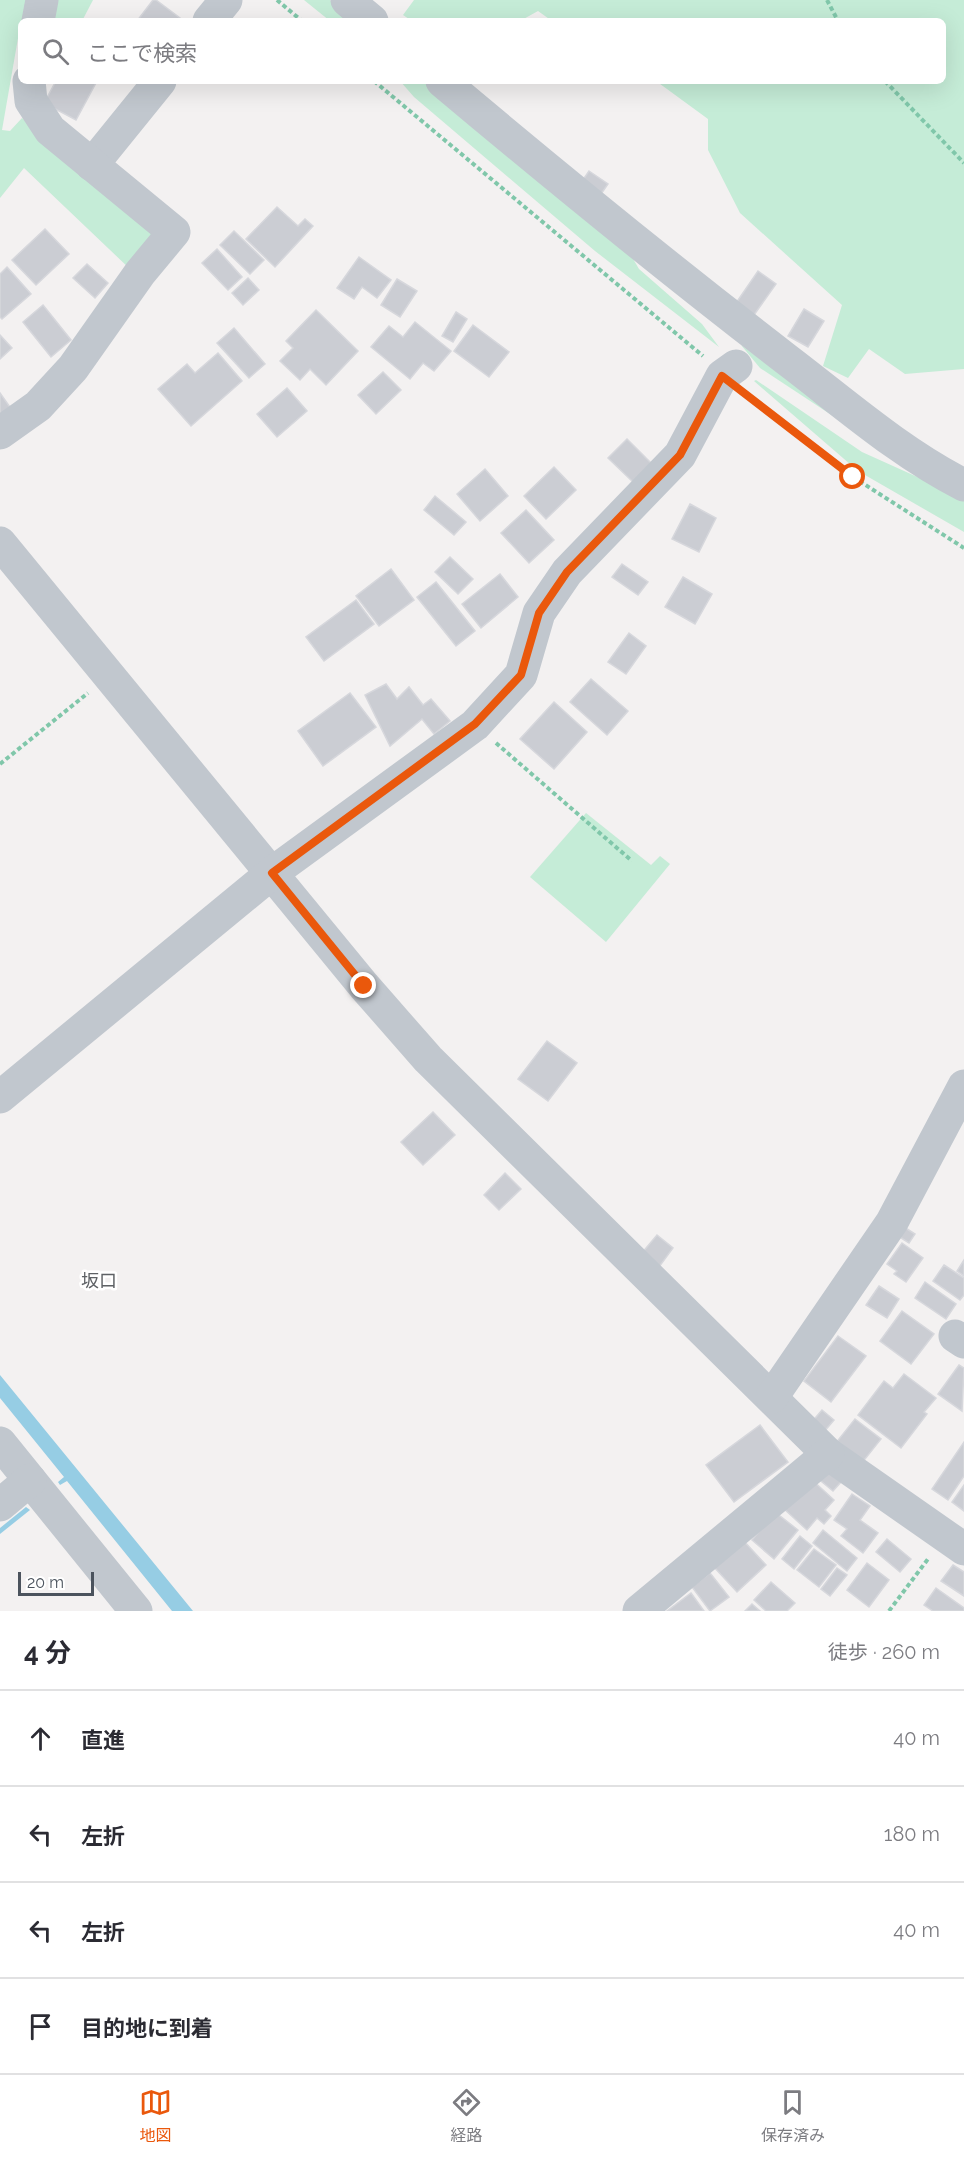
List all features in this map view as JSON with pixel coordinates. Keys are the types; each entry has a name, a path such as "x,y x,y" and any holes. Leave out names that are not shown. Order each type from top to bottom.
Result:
{"street":[{"path":"39,18 42,0"},
{"path":"211,18 226,0"},
{"path":"347,0 368,18"},
{"path":"0,433 38,406 73,368 140,273 174,232 50,130 31,101 29,84"},
{"path":"92,165 158,84"},
{"path":"446,84 556,177 741,325 925,465 964,485"},
{"path":"0,1097 272,873 475,724 521,675 539,613 567,572 680,455 729,371"},
{"path":"0,543 428,1059 828,1454 959,1544"},
{"path":"772,1397 892,1222 964,1086"},
{"path":"0,1443 136,1611"},
{"path":"639,1611 828,1454"},
{"path":"0,1505 30,1480"}],"path":[{"path":"277,0 298,18"},
{"path":"827,0 836,18"},
{"path":"378,84 695,348 729,371 853,477 964,548"},
{"path":"888,84 964,163"},
{"path":"0,765 110,676"},
{"path":"475,724 632,861"},
{"path":"889,1611 959,1544"}],"green space":[{"path":"0,0 28,0 24,18 18,18 18,38 2,130 10,131 22,118 154,234 130,269 24,168 0,198"},
{"path":"53,0 93,0 84,18 50,18"},
{"path":"304,0 330,0 351,18 326,18"},
{"path":"414,0 964,0 964,369 905,374 869,349 848,378 823,366 842,305 740,213 708,150 708,119 660,84 946,84 946,18 548,18 538,11 525,18 408,18 403,15"},
{"path":"403,84 429,84 625,245 639,269 702,324 719,347 595,251 414,97"},
{"path":"741,345 883,449 760,368"},
{"path":"756,380 862,452 964,498 964,532 858,471 754,381"},
{"path":"586,813 651,865 660,856 670,864 606,942 530,877"}],"water":[{"path":"0,1375 193,1611 172,1611 67,1481 60,1485 58,1482 64,1477 0,1398"},
{"path":"26,1507 30,1510 0,1534 0,1528"}],"building":[{"path":"153,0 156,0 180,18 139,18"},
{"path":"54,84 95,84 76,120 44,103"},
{"path":"589,171 608,184 599,197 580,184"},
{"path":"277,207 298,226 305,219 313,226 275,267 246,239"},
{"path":"45,229 69,254 36,285 12,260"},
{"path":"234,231 264,260 250,274 220,245"},
{"path":"217,249 242,277 228,290 202,263"},
{"path":"359,257 391,280 377,298 362,287 354,299 337,288"},
{"path":"87,264 108,283 95,298 73,278"},
{"path":"7,267 31,294 2,319 0,317 0,274"},
{"path":"758,271 776,284 754,315 736,303"},
{"path":"248,278 259,290 243,305 232,293"},
{"path":"397,279 417,291 400,317 381,305"},
{"path":"43,305 71,340 51,357 23,322"},
{"path":"804,309 824,321 808,347 788,336"},
{"path":"316,310 358,351 326,385 310,369 300,380 280,361 293,348 286,341"},
{"path":"456,312 467,319 453,342 442,336"},
{"path":"415,322 451,351 434,371 423,363 410,379 371,347 389,326 403,337"},
{"path":"473,325 509,352 489,377 454,351"},
{"path":"234,328 265,364 249,378 217,343"},
{"path":"0,335 12,348 0,359"},
{"path":"218,353 242,381 191,426 158,389 187,364 195,373"},
{"path":"383,372 401,390 376,414 358,395"},
{"path":"287,388 307,411 277,437 257,414"},
{"path":"0,393 12,410 0,417"},
{"path":"627,439 651,463 633,482 608,458"},
{"path":"554,467 576,490 546,519 524,496"},
{"path":"485,469 508,496 480,521 457,494"},
{"path":"435,496 466,522 454,535 424,510"},
{"path":"690,504 716,518 699,552 672,539"},
{"path":"526,510 554,540 529,563 501,533"},
{"path":"450,557 473,579 458,594 435,572"},
{"path":"622,564 648,582 638,595 612,577"},
{"path":"391,569 414,600 379,626 356,596"},
{"path":"500,574 518,597 481,628 462,604"},
{"path":"683,577 712,594 695,624 665,607"},
{"path":"436,582 475,631 456,646 417,597"},
{"path":"356,600 374,624 324,661 306,637"},
{"path":"629,633 646,646 626,674 608,662"},
{"path":"591,679 628,711 607,735 570,702"},
{"path":"386,684 397,699 409,687 423,705 431,699 450,721 434,734 422,719 390,746 365,695"},
{"path":"350,693 376,727 323,766 298,731"},
{"path":"554,702 587,732 554,769 520,739"},
{"path":"547,1041 577,1063 548,1101 518,1079"},
{"path":"433,1112 455,1135 423,1165 401,1142"},
{"path":"505,1173 521,1189 499,1210 484,1195"},
{"path":"904,1227 915,1234 909,1243 898,1236"},
{"path":"657,1235 673,1248 659,1267 642,1253"},
{"path":"902,1243 923,1258 906,1282 894,1274 897,1271 887,1264"},
{"path":"964,1260 964,1276 957,1271"},
{"path":"944,1265 964,1278 964,1295 960,1300 933,1281"},
{"path":"925,1282 956,1304 946,1319 915,1298"},
{"path":"879,1286 899,1299 887,1318 866,1305"},
{"path":"902,1311 934,1334 911,1364 880,1341"},
{"path":"838,1336 866,1356 831,1402 804,1381"},
{"path":"959,1365 964,1368 962,1411 938,1394"},
{"path":"904,1374 936,1398 924,1412 927,1414 901,1448 858,1415 884,1381 893,1388"},
{"path":"822,1410 834,1420 823,1433 811,1423"},
{"path":"855,1419 881,1439 861,1464 835,1444"},
{"path":"760,1425 788,1462 734,1502 706,1465"},
{"path":"964,1442 964,1476 948,1500 932,1489"},
{"path":"825,1468 841,1482 833,1491 816,1477"},
{"path":"810,1478 834,1500 825,1510 831,1516 824,1524 817,1518 807,1530 783,1508"},
{"path":"964,1485 964,1511 952,1502"},
{"path":"852,1494 870,1506 860,1520 878,1533 863,1553 841,1536 847,1529 834,1520"},
{"path":"775,1512 798,1530 774,1559 752,1540"},
{"path":"823,1530 857,1558 847,1571 813,1543"},
{"path":"800,1536 812,1546 794,1569 782,1559"},
{"path":"742,1539 766,1565 737,1592 713,1566"},
{"path":"887,1539 911,1559 900,1572 876,1552"},
{"path":"814,1549 836,1565 819,1587 797,1570"},
{"path":"867,1563 889,1580 869,1607 847,1590"},
{"path":"953,1565 964,1572 964,1596 941,1581"},
{"path":"837,1568 847,1575 830,1596 821,1589"},
{"path":"710,1573 729,1597 710,1611 692,1587"},
{"path":"771,1582 795,1603 787,1611 766,1611 754,1600"},
{"path":"936,1588 964,1608 964,1611 933,1611 924,1605"},
{"path":"691,1593 704,1611 667,1611"},
{"path":"752,1604 760,1611 745,1611"}],"district":[{"name":"坂口","path":"99,1281"}],"route":[{"path":"364,986 272,873 475,724 521,675 539,613 567,572 680,455 722,376 853,477"}]}
